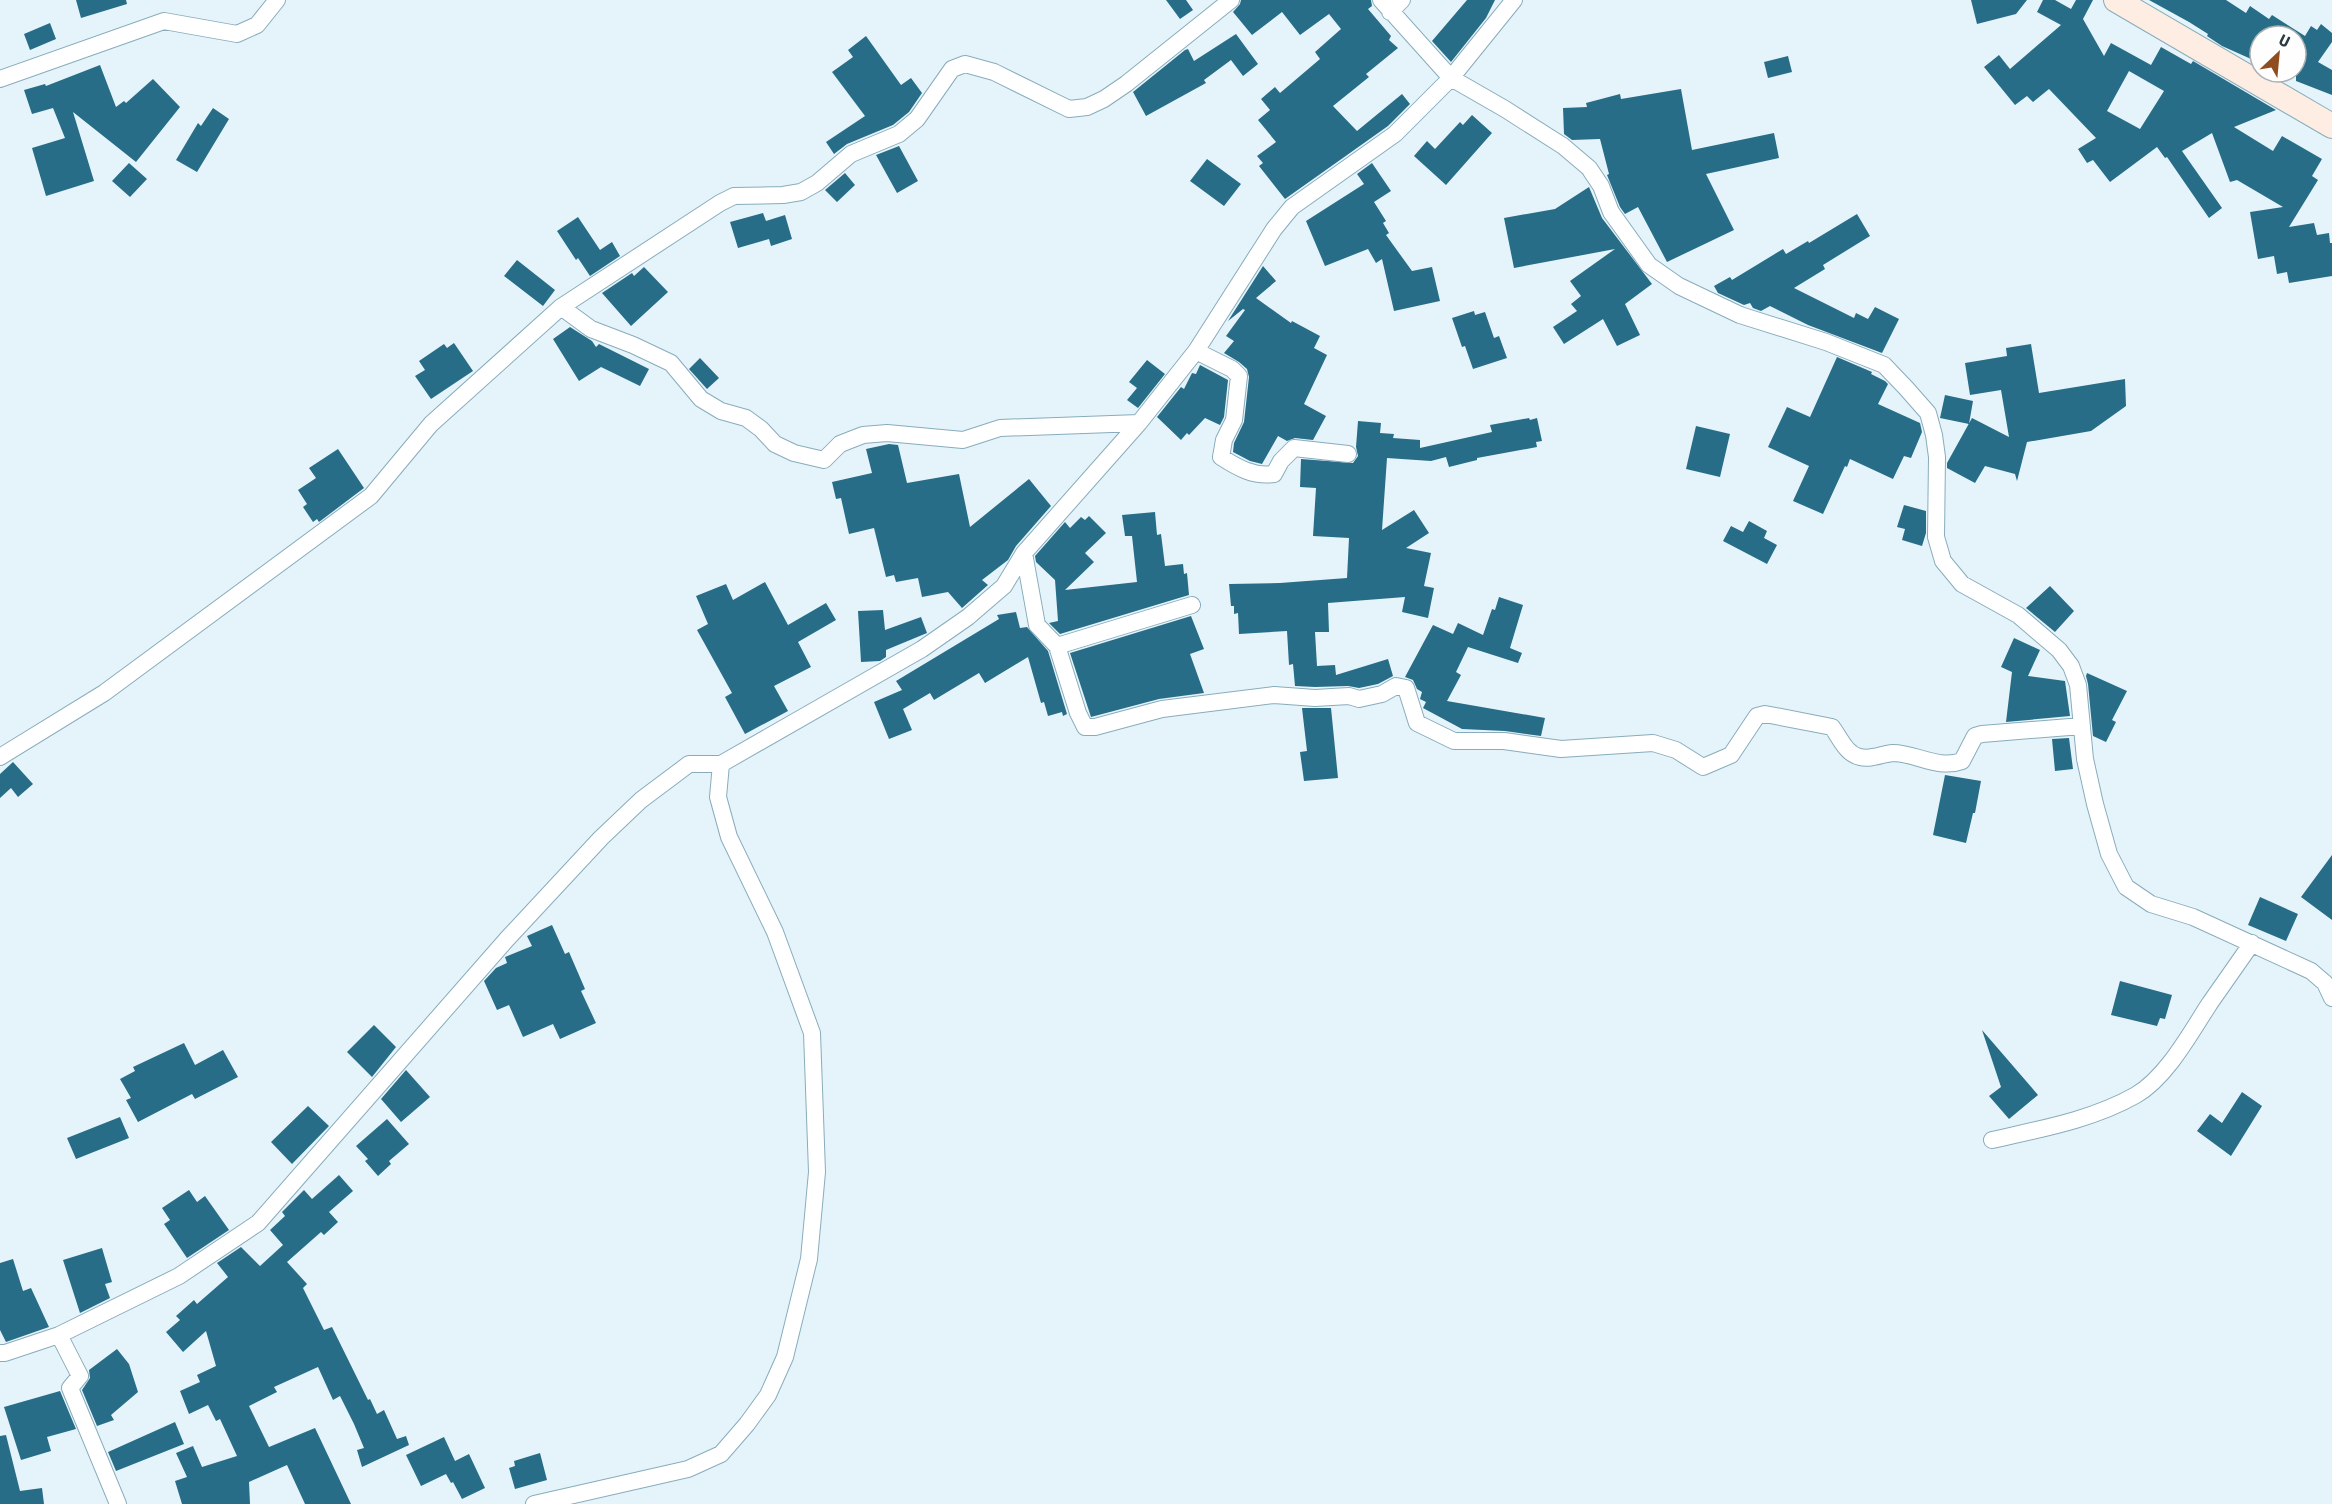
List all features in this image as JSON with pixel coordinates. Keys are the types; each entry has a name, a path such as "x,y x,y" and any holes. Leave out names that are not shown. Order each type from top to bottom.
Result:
{"main road":[{"path":"2116,0 2332,126"}],"street":[{"path":"0,79 164,21 237,34 257,25 278,0"},
{"path":"0,757 104,693 371,496 431,424 561,307 727,199 734,196 801,192 817,183 851,154 899,134 917,119 952,69 965,64 994,72 1069,109 1087,107 1126,84 1231,0"},
{"path":"0,1353 59,1335 193,1269 258,1223 507,939 601,838 641,800 689,764 721,764 922,649 968,617 1004,586 1024,553 1139,423 1196,351 1274,229 1292,207 1395,134 1451,78 1514,0"},
{"path":"1391,4 1451,78 1563,146 1589,168 1601,186 1611,212 1649,265 1679,286 1740,315 1826,342 1884,365 1928,413 1937,457 1936,537 1943,561 1962,584 2018,615 2059,650 2070,666 2078,685 2085,759 2095,804 2109,854 2126,887 2151,904 2193,917 2311,970 2325,983 2332,999"},
{"path":"561,307 591,329 671,363 701,399 721,411 746,418 761,429 775,444 794,453 824,460 840,444 863,435 887,433 963,440 1000,428 1139,423"},
{"path":"1196,351 1232,369 1239,376 1234,420 1224,440 1221,457 1251,473 1262,476 1274,474 1281,461 1294,448 1348,454"},
{"path":"1024,553 1037,625 1057,646 1078,713 1085,727 1095,728 1162,709 1274,695 1315,698 1350,696 1359,699 1382,694 1396,686 1406,688 1417,723 1454,741 1504,741 1561,749 1653,743 1676,750 1703,767 1731,755 1756,716 1766,714 1832,727 1848,751 1860,757 1873,758 1894,753 1951,765 1962,761 1975,736 2082,726"},
{"path":"1057,646 1192,605"},
{"path":"534,1504 688,1470 721,1454 768,1395 785,1356 809,1259 817,1172 812,1033 775,932 729,837 718,797 721,764"},
{"path":"1992,1140 2064,1123 2137,1094 2154,1080 2179,1050 2252,943"},
{"path":"59,1335 80,1376 70,1388 118,1504"}],"building":[{"path":"76,0 126,0 127,4 81,18"},
{"path":"1166,0 1186,0 1193,10 1180,19"},
{"path":"1241,0 1371,0 1372,6 1368,9 1391,36 1389,40 1398,48 1366,74 1369,77 1333,106 1357,131 1402,94 1410,104 1388,126 1285,199 1259,166 1263,163 1257,156 1276,142 1258,120 1270,110 1261,99 1275,87 1280,93 1320,59 1315,52 1341,29 1329,14 1300,35 1282,12 1252,35 1233,12"},
{"path":"1467,0 1495,0 1486,18 1451,62 1432,41"},
{"path":"1971,0 2027,0 2016,14 1977,24"},
{"path":"2043,0 2055,0 2071,9 2076,0 2093,0 2083,19 2104,56 2111,43 2151,65 2161,47 2191,64 2193,61 2276,110 2234,127 2273,151 2282,136 2322,159 2312,176 2318,180 2289,227 2314,223 2317,235 2329,233 2330,243 2332,243 2332,276 2289,283 2287,272 2277,274 2274,256 2258,259 2250,212 2283,207 2237,180 2230,182 2212,133 2182,151 2222,208 2209,218 2167,157 2165,158 2157,147 2110,182 2093,160 2087,163 2078,149 2096,138 2049,89 2033,102 2027,96 2015,105 1984,67 1999,55 2010,69 2061,25 2037,12","holes":["2129,71 2164,91 2140,129 2107,111"]},
{"path":"2149,0 2226,0 2246,13 2250,6 2269,19 2272,15 2286,24 2248,24 2248,58 2222,46 2189,22"},
{"path":"50,23 56,39 30,50 24,34"},
{"path":"2321,24 2332,33 2332,42 2318,62 2332,70 2332,95 2304,84 2308,84 2308,31 2311,26 2317,30"},
{"path":"1236,34 1258,64 1243,76 1231,60 1204,80 1206,83 1146,116 1133,92 1185,50 1188,49 1194,61"},
{"path":"866,36 901,85 911,78 922,93 909,112 893,125 847,144 834,154 826,142 865,116 832,72 853,57 848,50"},
{"path":"1788,56 1792,72 1768,78 1764,62"},
{"path":"100,65 116,107 124,101 126,103 153,79 180,107 136,162 73,112 94,181 46,196 32,148 65,138 53,108 32,114 24,90 45,84 46,86"},
{"path":"1681,89 1692,150 1774,133 1779,158 1706,174 1734,230 1667,262 1638,207 1625,214 1620,207 1607,175 1609,174 1600,139 1572,140 1564,134 1563,108 1587,107 1586,103 1620,94 1621,99"},
{"path":"213,108 229,119 197,172 176,160 198,123 201,126"},
{"path":"1472,115 1492,133 1446,185 1414,156 1427,141 1435,149 1460,122 1463,125"},
{"path":"899,146 918,181 897,193 876,155"},
{"path":"1207,159 1241,184 1224,206 1190,181"},
{"path":"129,163 147,179 130,197 112,181"},
{"path":"1372,163 1391,191 1374,202 1386,221 1383,223 1389,233 1386,235 1412,271 1432,267 1440,301 1394,311 1382,259 1376,263 1368,249 1325,266 1306,221 1364,184 1357,174"},
{"path":"845,173 855,185 837,202 825,190"},
{"path":"1589,187 1602,218 1652,284 1625,304 1640,335 1617,346 1603,319 1564,344 1553,327 1577,311 1571,304 1581,296 1570,281 1615,249 1514,268 1504,218 1555,209"},
{"path":"763,213 766,221 785,215 792,239 771,246 769,239 738,248 730,222"},
{"path":"1857,214 1870,236 1823,265 1825,269 1794,288 1854,318 1856,313 1868,319 1875,307 1899,319 1882,353 1808,325 1770,306 1761,311 1753,308 1750,303 1744,305 1718,293 1714,286 1730,277 1732,280 1783,249 1786,254 1808,241 1809,243"},
{"path":"578,217 600,250 612,242 620,256 590,276 578,258 576,260 557,231"},
{"path":"517,260 555,290 543,306 504,276"},
{"path":"1263,266 1276,281 1256,298 1291,323 1292,321 1320,336 1314,348 1327,355 1304,404 1326,416 1313,440 1295,438 1287,441 1278,436 1262,464 1250,461 1233,452 1234,443 1244,422 1249,377 1247,369 1224,353 1234,341 1226,336 1245,310 1243,309 1228,321"},
{"path":"644,267 668,292 631,326 602,293 632,273 634,276"},
{"path":"1474,311 1475,315 1485,312 1494,338 1499,336 1507,358 1473,369 1452,318"},
{"path":"570,327 592,341 596,347 599,344 649,369 640,386 601,367 579,381 553,339"},
{"path":"454,343 473,371 431,399 415,376 425,370 419,361 444,344 447,348"},
{"path":"2031,344 2039,393 2125,379 2126,406 2091,431 2027,442 2017,481 2015,474 1985,466 1975,483 1947,468 1947,463 1972,418 2009,437 2001,390 1970,395 1965,363 2007,356 2006,348"},
{"path":"1837,357 1872,372 1871,374 1885,381 1888,384 1878,404 1920,423 1922,432 1911,458 1904,456 1893,479 1850,459 1823,514 1793,501 1809,466 1768,447 1787,407 1810,417"},
{"path":"700,358 719,378 707,389 689,369"},
{"path":"1147,360 1165,374 1138,408 1127,400 1137,388 1129,382"},
{"path":"1200,365 1228,380 1224,417 1220,425 1205,418 1181,440 1157,417 1181,387 1184,389 1192,373 1196,374"},
{"path":"1945,395 1973,401 1969,424 1940,418"},
{"path":"1529,418 1530,420 1537,418 1542,441 1536,442 1537,447 1477,458 1477,460 1449,467 1446,457 1431,461 1387,458 1382,530 1414,510 1429,533 1406,548 1431,553 1424,586 1434,588 1428,618 1402,612 1405,597 1328,603 1329,632 1315,632 1317,666 1335,665 1336,675 1388,659 1393,676 1378,684 1359,688 1295,686 1293,664 1289,665 1287,631 1239,634 1238,613 1234,614 1234,606 1231,606 1229,584 1347,578 1349,538 1313,536 1316,488 1300,487 1301,459 1353,463 1358,456 1356,447 1358,421 1381,423 1380,433 1394,434 1393,438 1420,440 1420,448 1492,432 1490,425"},
{"path":"1696,426 1730,434 1720,477 1686,469"},
{"path":"889,444 898,445 907,483 959,474 970,527 1029,479 1051,506 1016,546 1008,560 982,580 988,585 962,608 948,592 922,597 918,578 896,582 894,575 886,577 874,528 849,534 841,498 836,499 832,482 872,473 866,449"},
{"path":"338,449 364,488 319,522 317,519 313,522 303,507 307,504 298,490 316,478 309,468"},
{"path":"1904,505 1926,511 1926,533 1922,546 1902,540 1905,529 1897,527"},
{"path":"1155,512 1157,535 1161,534 1165,566 1183,564 1184,574 1187,573 1189,595 1060,634 1049,623 1058,621 1055,580 1036,562 1035,556 1065,522 1070,528 1081,517 1085,520 1089,516 1106,533 1085,553 1094,562 1065,590 1137,582 1132,536 1125,536 1122,515"},
{"path":"1749,521 1767,531 1764,538 1777,545 1767,564 1723,541 1731,526 1743,532"},
{"path":"765,582 788,625 826,603 836,620 798,642 811,667 774,686 788,711 745,734 725,697 732,693 697,630 708,624 696,596 726,584 733,600"},
{"path":"2050,586 2074,611 2055,632 2026,608"},
{"path":"1499,597 1523,605 1510,648 1522,653 1518,663 1468,647 1456,672 1461,675 1447,701 1545,718 1541,736 1505,731 1462,729 1423,708 1426,702 1420,699 1422,692 1417,689 1413,680 1405,677 1433,625 1453,634 1458,623 1483,635"},
{"path":"883,610 885,630 921,617 927,633 886,650 886,657 880,661 861,662 858,611"},
{"path":"1016,612 1020,628 1027,627 1048,651 1067,714 1063,716 1062,712 1048,716 1044,702 1041,703 1028,657 985,683 979,673 934,700 930,693 903,709 912,730 889,739 874,702 902,690 896,681 999,619 997,615"},
{"path":"1191,616 1204,649 1190,654 1204,693 1159,699 1091,717 1070,653"},
{"path":"2014,638 2040,650 2028,676 2065,681 2070,716 2006,722 2012,672 2001,667"},
{"path":"2087,673 2127,691 2112,720 2116,722 2106,742 2093,736"},
{"path":"1302,708 1331,708 1338,778 1304,781 1300,752 1307,751"},
{"path":"2069,738 2073,769 2055,771 2052,739"},
{"path":"13,762 33,784 18,797 11,788 0,798 0,774"},
{"path":"1945,775 1981,781 1966,843 1933,835"},
{"path":"2332,855 2332,920 2301,897"},
{"path":"2260,897 2298,914 2286,941 2248,925"},
{"path":"552,925 565,954 569,952 585,989 581,991 596,1023 560,1039 553,1024 523,1037 509,1005 497,1010 484,981 496,968 507,963 505,957 532,946 527,936"},
{"path":"2120,981 2172,995 2165,1019 2160,1018 2157,1026 2111,1015"},
{"path":"374,1025 396,1047 372,1077 347,1052"},
{"path":"1982,1030 2038,1095 2009,1119 1989,1096 2001,1087"},
{"path":"184,1043 195,1065 223,1050 238,1077 195,1099 192,1094 138,1122 126,1100 131,1098 120,1079 135,1071 133,1067"},
{"path":"406,1070 430,1097 401,1122 381,1099"},
{"path":"2242,1092 2262,1106 2231,1156 2197,1131 2210,1114 2222,1123"},
{"path":"308,1106 329,1126 292,1164 271,1142"},
{"path":"120,1117 129,1138 76,1159 67,1138"},
{"path":"387,1119 409,1144 389,1161 391,1164 378,1176 365,1161 368,1159 356,1146"},
{"path":"339,1175 353,1191 329,1212 338,1222 324,1235 321,1232 287,1262 307,1284 303,1288 324,1330 332,1327 377,1414 384,1410 397,1439 406,1436 409,1445 362,1467 357,1450 364,1448 354,1424 340,1396 333,1400 318,1367 274,1387 277,1392 249,1406 269,1447 315,1428 351,1504 305,1504 287,1465 249,1482 250,1504 182,1504 175,1481 187,1477 176,1453 193,1446 202,1467 237,1456 220,1419 216,1421 208,1405 189,1414 180,1391 200,1382 197,1375 216,1366 206,1331 183,1352 166,1332 180,1320 176,1316 194,1300 197,1304 228,1277 217,1263 241,1247 260,1266 283,1245 270,1230 285,1216 282,1212 304,1190 312,1199"},
{"path":"189,1190 197,1202 205,1196 229,1230 187,1258 164,1224 170,1220 162,1208"},
{"path":"102,1248 112,1282 105,1284 110,1298 80,1313 63,1260"},
{"path":"13,1259 23,1291 31,1288 49,1327 6,1342 0,1330 0,1263"},
{"path":"117,1349 129,1364 138,1392 111,1415 114,1420 97,1426 82,1390 90,1378 89,1370"},
{"path":"60,1391 76,1429 47,1437 51,1451 21,1460 4,1407"},
{"path":"175,1422 184,1444 116,1471 108,1452"},
{"path":"6,1435 20,1491 42,1488 44,1504 0,1504 0,1436"},
{"path":"444,1437 455,1461 469,1454 485,1488 462,1499 446,1474 421,1486 406,1455"},
{"path":"540,1453 547,1480 515,1489 509,1468 515,1466 514,1461"}]}
